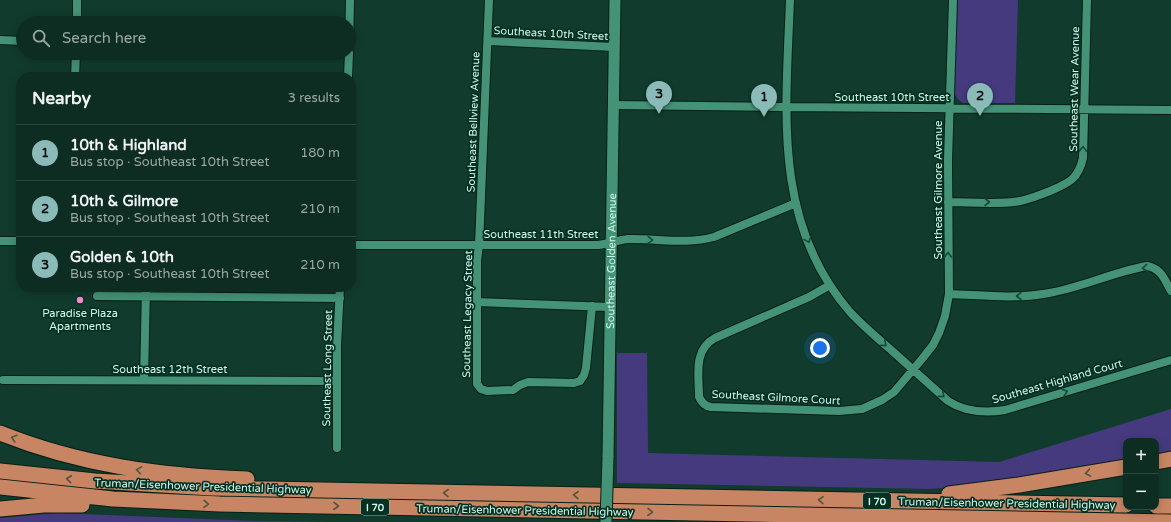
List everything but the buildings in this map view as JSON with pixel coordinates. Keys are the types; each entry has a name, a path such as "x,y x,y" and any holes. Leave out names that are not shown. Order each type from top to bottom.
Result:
{"highway":[{"path":"0,432 57,452 120,467 168,474 312,483 373,492"},
{"path":"1159,461 1171,459"},
{"path":"845,500 908,494 941,494 980,491 1123,468"},
{"name":"Truman/Eisenhower Presidential Highway","path":"0,471 95,481 212,488 1123,505"},
{"name":"Truman/Eisenhower Presidential Highway","path":"0,487 59,494 167,502 220,504 1171,522"},
{"path":"0,509 44,505 104,505 167,502"},
{"path":"1159,506 1171,506"},
{"path":"744,514 808,522"}],"street":[{"path":"77,0 77,16"},
{"path":"350,0 350,16"},
{"name":"Southeast Bellview Avenue","path":"479,245 488,42 488,0"},
{"name":"Southeast Golden Avenue","path":"606,522 615,0"},
{"name":"Southeast Highland Court","path":"790,0 786,107 788,156 796,203 815,259 830,285 850,312 864,326 952,403 974,411 995,412 1005,410 1171,360"},
{"name":"Southeast Gilmore Avenue","path":"913,370 933,345 945,316 949,294 949,108 953,0"},
{"name":"Southeast Wear Avenue","path":"948,202 1019,201 1034,197 1068,183 1076,176 1082,165 1083,158 1088,0"},
{"path":"0,40 16,41"},
{"name":"Southeast 10th Street","path":"488,42 614,47"},
{"path":"75,72 76,60"},
{"path":"348,72 349,60"},
{"name":"Southeast 10th Street","path":"613,105 1171,110"},
{"name":"Southeast 11th Street","path":"356,245 598,245 627,239 690,242 714,237 796,203"},
{"path":"0,241 16,241"},
{"name":"Southeast Legacy Street","path":"479,245 477,262 477,384 481,389 487,391 513,390 528,382 574,383 580,381 584,376 586,368 592,306"},
{"path":"949,294 1019,296 1043,294 1061,291 1147,266 1154,267 1162,274 1171,291"},
{"name":"Southeast Gilmore Court","path":"830,285 809,297 716,338 708,343 701,351 698,361 699,397 701,401 711,407 839,411 854,410 870,406 894,392 913,370"},
{"path":"144,380 146,292"},
{"name":"Southeast Long Street","path":"337,448 337,381 340,292"},
{"path":"96,296 340,298"},
{"path":"477,302 610,307"},
{"name":"Southeast 12th Street","path":"3,380 337,381"}],"shaded area":[{"path":"956,0 1018,0 1015,103 963,103 954,93"},
{"path":"617,353 647,353 648,453 999,462 1171,409 1171,452 1159,454 1159,438 1123,438 1123,461 975,486 929,489 617,483"},
{"path":"57,513 255,521 330,522 0,522 0,518"}],"place":[{"name":"Golden & 10th","path":"659,114"},
{"name":"10th & Gilmore","path":"980,116"},
{"name":"10th & Highland","path":"764,117"},
{"name":"Paradise Plaza Apartments","path":"80,300"}]}
